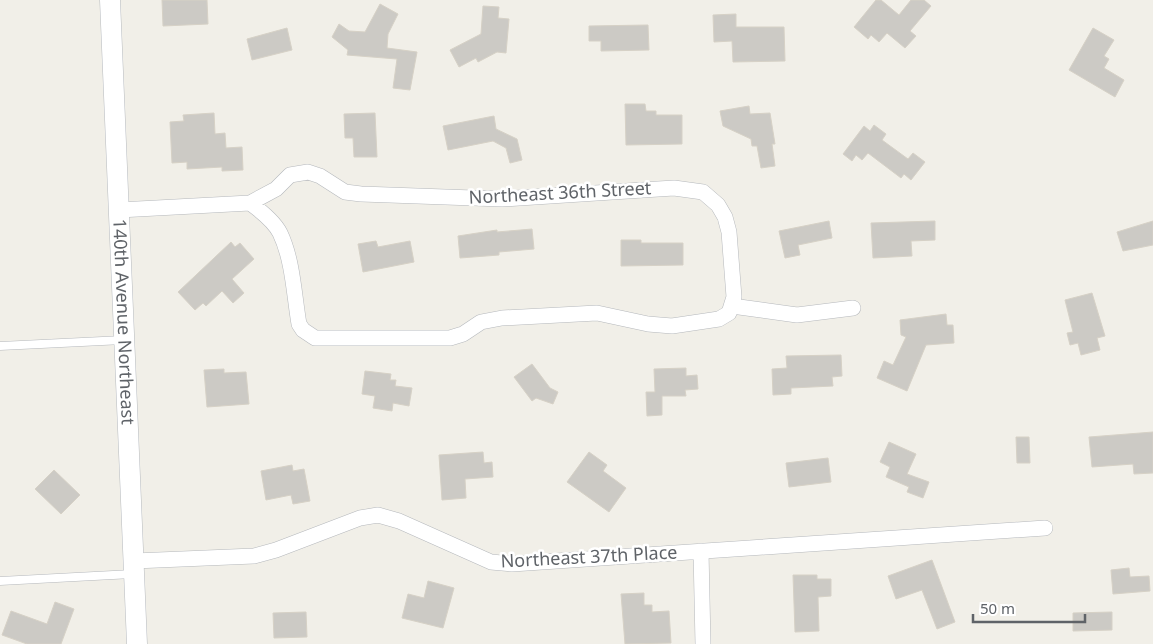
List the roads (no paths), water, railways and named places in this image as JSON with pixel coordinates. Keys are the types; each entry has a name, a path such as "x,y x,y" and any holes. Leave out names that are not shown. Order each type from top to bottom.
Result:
{"street":[{"name":"140th Avenue Northeast","path":"110,0 137,644"},
{"name":"Northeast 36th Street","path":"119,210 250,203 276,188 290,175 308,172 320,176 345,192 361,194 502,199 674,188 693,189 710,196 725,217 730,242 734,297 730,309"},
{"path":"250,203 261,211 279,232 289,265 298,324 308,334 316,338 450,338 463,334 488,320 597,313 672,326 719,319 730,309 797,315 853,308"},
{"name":"Northeast 37th Place","path":"134,568 254,556 276,550 360,518 378,515 398,521 491,562 512,564 1045,528"},
{"name":"Northeast 37th Place","path":"701,551 703,644"}],"lane":[{"path":"0,346 124,340"},
{"path":"0,581 134,568"}]}
